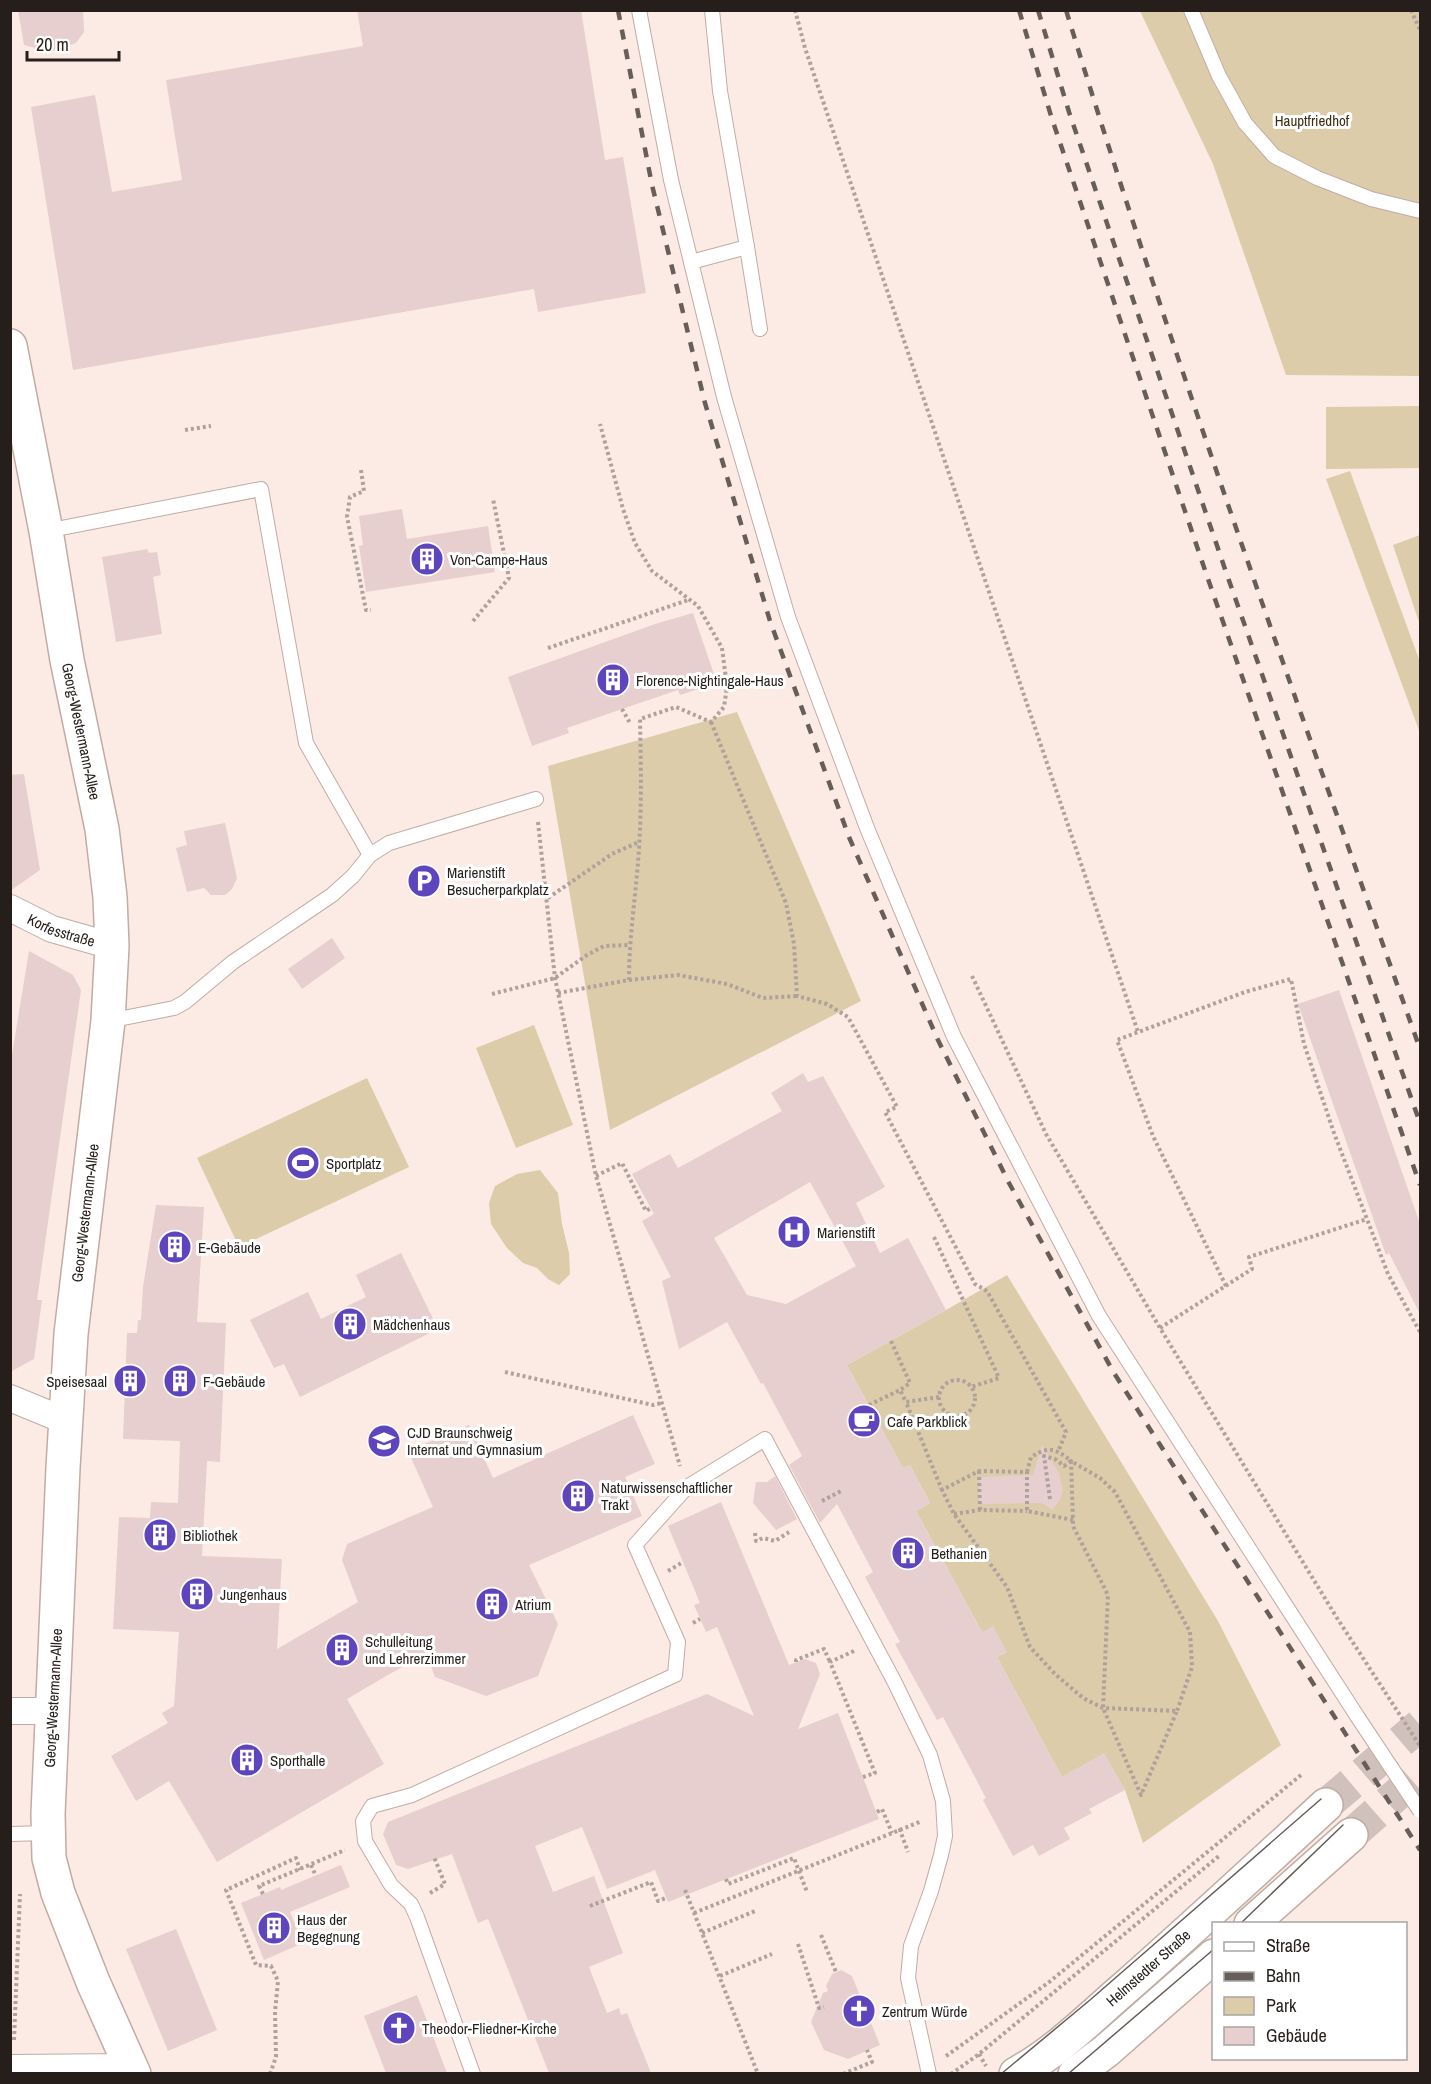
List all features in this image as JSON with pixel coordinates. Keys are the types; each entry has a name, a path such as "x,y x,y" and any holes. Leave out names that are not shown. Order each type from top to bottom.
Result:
{"street":[{"name":"Georg-Westermann-Allee","path":"10,346 46,531 67,660 102,829 110,897 112,946 108,1021 76,1284 66,1421 52,1711 49,1858 58,1893 93,1982 132,2070"},
{"name":"Korfesstraße","path":"10,908 52,929 112,946"},
{"path":"10,1398 66,1421"},
{"path":"10,1711 52,1711"},
{"name":"Helmstedter Straße","path":"1034,2072 1326,1805"},
{"path":"1252,1922 1351,1834"},
{"path":"1074,2073 1106,2051 1212,1958"},
{"path":"10,2068 132,2070"}],"lane":[{"path":"639,10 671,180 724,397 788,617 867,828 954,1037 1099,1316 1420,1811"},
{"path":"712,10 720,92 760,329"},
{"path":"1191,10 1218,76 1245,123 1274,156 1317,178 1371,199 1420,211"},
{"path":"691,262 747,247"},
{"path":"46,531 261,489 306,743 369,855"},
{"path":"108,1021 174,1008 185,1002 233,962 332,895 353,876 369,855 389,843 536,799"},
{"path":"473,2073 411,1904 390,1885 365,1841 363,1821 372,1806 412,1795 675,1675 678,1642 635,1545 687,1487 765,1439 874,1642 930,1755 943,1801 945,1836 931,1891 911,1946 908,1978 929,2073"},
{"path":"10,1834 48,1833"}],"path":[{"path":"795,10 805,48 1138,1032"},
{"path":"1411,10 1420,30"},
{"path":"600,424 623,509 635,543 652,571 698,606 722,648 727,687 724,707 711,722"},
{"path":"185,430 211,426"},
{"path":"361,470 364,492 350,497 347,517 366,610 371,610"},
{"path":"473,621 509,578 493,499"},
{"path":"548,648 688,600"},
{"path":"629,980 629,945 639,842 640,719 676,706 711,722 786,903 794,944 797,996"},
{"path":"622,709 630,723"},
{"path":"536,799 555,978 596,1176 687,1487"},
{"path":"547,898 612,854 639,842"},
{"path":"492,994 555,978 604,946 629,945"},
{"path":"558,993 629,980 678,975 727,984 763,998 797,996 827,1004 848,1017 897,1107 885,1112 975,1284 987,1290 1066,1432 1058,1452"},
{"path":"972,976 1046,1134 1160,1328 1336,1618 1420,1746"},
{"path":"1226,1286 1153,1136 1117,1040 1245,992 1291,979 1304,1044 1334,1133 1388,1274 1420,1332"},
{"path":"596,1176 622,1163 646,1211 651,1208"},
{"path":"1160,1328 1252,1269 1249,1257 1367,1219"},
{"path":"934,1237 999,1378 971,1388"},
{"path":"869,1405 910,1383 891,1341"},
{"path":"505,1372 653,1406 662,1403"},
{"path":"960,1381 971,1388 974,1399 973,1405 965,1414 958,1416 947,1413 940,1404 939,1397 944,1386 949,1382 960,1381"},
{"path":"900,1390 954,1514 1007,1587 1030,1647 1055,1674 1083,1698 1103,1708 1177,1711"},
{"path":"906,1402 939,1397"},
{"path":"1027,1511 1027,1472 1031,1457 1044,1449 1058,1452 1100,1478 1115,1492 1190,1632 1192,1667 1177,1711 1141,1795 1103,1708 1108,1595 1073,1526 1071,1461"},
{"path":"1050,1499 1044,1456 1055,1459 1064,1466 1071,1461"},
{"path":"942,1490 980,1471 1027,1472"},
{"path":"980,1471 980,1510"},
{"path":"954,1514 980,1510 1027,1511 1073,1520"},
{"path":"755,1533 756,1541 763,1539 775,1541 808,1521"},
{"path":"830,1662 874,1642"},
{"path":"796,1662 824,1648 875,1773 863,1777"},
{"path":"944,2056 1048,1983 1300,1775"},
{"path":"877,1812 882,1809 891,1833 900,1830"},
{"path":"694,1912 924,1820 924,1830"},
{"path":"900,1830 908,1852"},
{"path":"263,1894 259,1886 365,1841"},
{"path":"951,2073 979,2054 1227,1850"},
{"path":"411,1904 445,1884 434,1857"},
{"path":"270,2073 276,2057 275,2012 278,1981 271,1966 256,1965 226,1890 296,1858 300,1870"},
{"path":"726,1879 728,1884 794,1858 807,1892"},
{"path":"311,1865 316,1876"},
{"path":"590,1906 651,1882 658,1901 666,1898"},
{"path":"685,1890 758,2073"},
{"path":"14,2041 13,2005 20,1894"},
{"path":"702,1933 755,1911"},
{"path":"821,1935 836,1972"},
{"path":"798,1944 819,2008 824,2007"},
{"path":"720,1976 772,1954"},
{"path":"843,2073 872,2062 867,2050"}],"green space":[{"name":"Hauptfriedhof","path":"1140,11 1420,11 1420,376 1286,375 1213,164"},
{"path":"1420,406 1420,468 1326,469 1326,407"},
{"path":"1350,471 1420,662 1420,733 1326,479"},
{"path":"1420,535 1420,625 1393,545"},
{"path":"737,712 861,1001 610,1130 548,766"},
{"path":"534,1025 573,1125 516,1148 476,1048"},
{"name":"Sportplatz","path":"367,1078 409,1167 239,1247 197,1158"},
{"path":"540,1170 558,1193 569,1253 570,1274 559,1285 548,1279 537,1268 523,1263 507,1248 491,1224 489,1203 495,1186 517,1174"},
{"path":"1007,1275 1218,1621 1281,1745 1143,1843 1125,1790 1104,1754 1062,1777 997,1657 1007,1652 982,1632 916,1511 930,1503 910,1465 903,1468 847,1365"}],"building":[{"path":"18,10 83,10 84,32 76,43 50,52 24,45"},
{"path":"357,10 581,10 605,160 623,157 646,293 538,312 534,289 73,370 31,107 95,95 112,192 182,180 166,80 363,46"},
{"name":"Von-Campe-Haus","path":"402,509 407,539 488,526 495,572 366,592 359,546 363,545 359,516"},
{"path":"147,549 149,553 157,552 161,575 153,577 162,634 116,642 102,557"},
{"name":"Florence-Nightingale-Haus","path":"693,613 717,683 680,695 678,690 622,709 567,728 569,733 532,746 508,677 655,624"},
{"path":"24,774 40,870 10,891 10,775"},
{"path":"225,823 237,878 232,889 225,895 211,895 204,888 187,892 176,848 187,845 184,831"},
{"path":"332,938 345,958 302,989 288,969"},
{"path":"29,951 73,975 81,990 37,1300 42,1300 34,1359 10,1372 10,1067"},
{"path":"1339,990 1420,1224 1420,1314 1389,1253 1386,1255 1298,1004"},
{"name":"Bethanien","path":"803,1073 808,1082 823,1076 885,1187 856,1203 880,1253 908,1238 946,1310 847,1365 903,1468 910,1465 930,1503 916,1511 982,1632 993,1626 1007,1652 997,1657 1062,1777 1104,1753 1125,1790 1089,1809 1092,1813 1064,1828 1070,1839 1039,1856 1033,1845 1013,1856 983,1800 986,1798 943,1717 937,1720 895,1644 900,1642 865,1577 873,1572 837,1504 820,1523 789,1465 802,1456 727,1322 679,1349 662,1281 671,1277 642,1221 654,1214 632,1174 670,1154 678,1168 782,1111 771,1093","holes":["810,1182 856,1266 786,1304 747,1295 714,1238"]},
{"path":"156,1205 204,1207 197,1322 226,1323 220,1462 207,1461 202,1556 282,1559 277,1649 358,1602 342,1560 347,1544 433,1507 408,1451 469,1425 493,1478 633,1415 655,1464 625,1477 642,1516 529,1565 558,1624 538,1676 486,1696 435,1677 426,1654 386,1676 347,1699 384,1764 217,1862 169,1781 136,1801 111,1756 168,1723 162,1713 174,1706 179,1632 113,1629 119,1517 150,1518 151,1502 178,1503 180,1441 123,1439 127,1333 137,1333 138,1320 141,1320 143,1287"},
{"name":"Mädchenhaus","path":"401,1253 438,1329 300,1397 284,1364 274,1368 250,1320 308,1292 321,1319 366,1297 356,1275"},
{"path":"1042,1445 1059,1473 1063,1491 1060,1500 1052,1510 1042,1503 979,1504 979,1477 1033,1475"},
{"path":"775,1476 797,1519 776,1530 753,1503 756,1482 767,1482"},
{"path":"721,1502 789,1665 805,1659 816,1663 820,1674 798,1729 838,1713 879,1819 668,1902 655,1870 607,1889 582,1827 535,1846 553,1892 594,1876 623,1953 589,1967 607,2013 619,2008 621,2015 627,2013 651,2073 549,2073 488,1919 478,1923 452,1854 408,1869 396,1865 383,1834 388,1822 707,1694 754,1716 717,1627 706,1632 694,1605 700,1603 668,1526"},
{"name":"Haus der Begegnung","path":"341,1865 350,1887 290,1912 303,1943 264,1960 241,1903 280,1887 281,1890"},
{"path":"176,1929 217,2030 168,2051 126,1949"},
{"name":"Zentrum Würde","path":"841,1970 852,1976 880,2045 848,2059 824,2050 811,2022 823,1993 828,1991 826,1986 832,1974"},
{"name":"Theodor-Fliedner-Kirche","path":"417,1995 447,2073 386,2073 364,2016"}],"tunnel":[{"path":"1326,1805 1420,1725"},
{"path":"1351,1835 1420,1774"}],"tram line":[{"path":"1001,2074 1090,2000 1321,1799"},
{"path":"1242,1922 1343,1825"},
{"path":"1068,2074 1212,1951"}],"railway":[{"path":"618,10 652,185 705,403 770,621 849,837 938,1040 1009,1183 1114,1373 1420,1850"},
{"path":"1019,10 1052,119 1208,579 1420,1185"},
{"path":"1038,10 1069,112 1226,572 1420,1123"},
{"path":"1066,10 1193,402 1420,1049"}],"place":[{"name":"Von-Campe-Haus","path":"427,559"},
{"name":"Florence-Nightingale-Haus","path":"613,680"},
{"name":"Marienstift Besucherparkplatz","path":"424,881"},
{"name":"Sportplatz","path":"303,1163"},
{"name":"Marienstift","path":"794,1232"},
{"name":"E-Gebäude","path":"175,1247"},
{"name":"Mädchenhaus","path":"350,1324"},
{"name":"Speisesaal","path":"130,1381"},
{"name":"F-Gebäude","path":"180,1381"},
{"name":"Cafe Parkblick","path":"864,1421"},
{"name":"CJD Braunschweig Internat und Gymnasium","path":"384,1441"},
{"name":"Naturwissenschaftlicher Trakt","path":"578,1496"},
{"name":"Bibliothek","path":"160,1535"},
{"name":"Bethanien","path":"908,1553"},
{"name":"Jungenhaus","path":"197,1594"},
{"name":"Atrium","path":"492,1604"},
{"name":"Schulleitung und Lehrerzimmer","path":"342,1650"},
{"name":"Sporthalle","path":"247,1760"},
{"name":"Haus der Begegnung","path":"274,1928"},
{"name":"Zentrum Würde","path":"859,2011"},
{"name":"Theodor-Fliedner-Kirche","path":"399,2028"}]}
